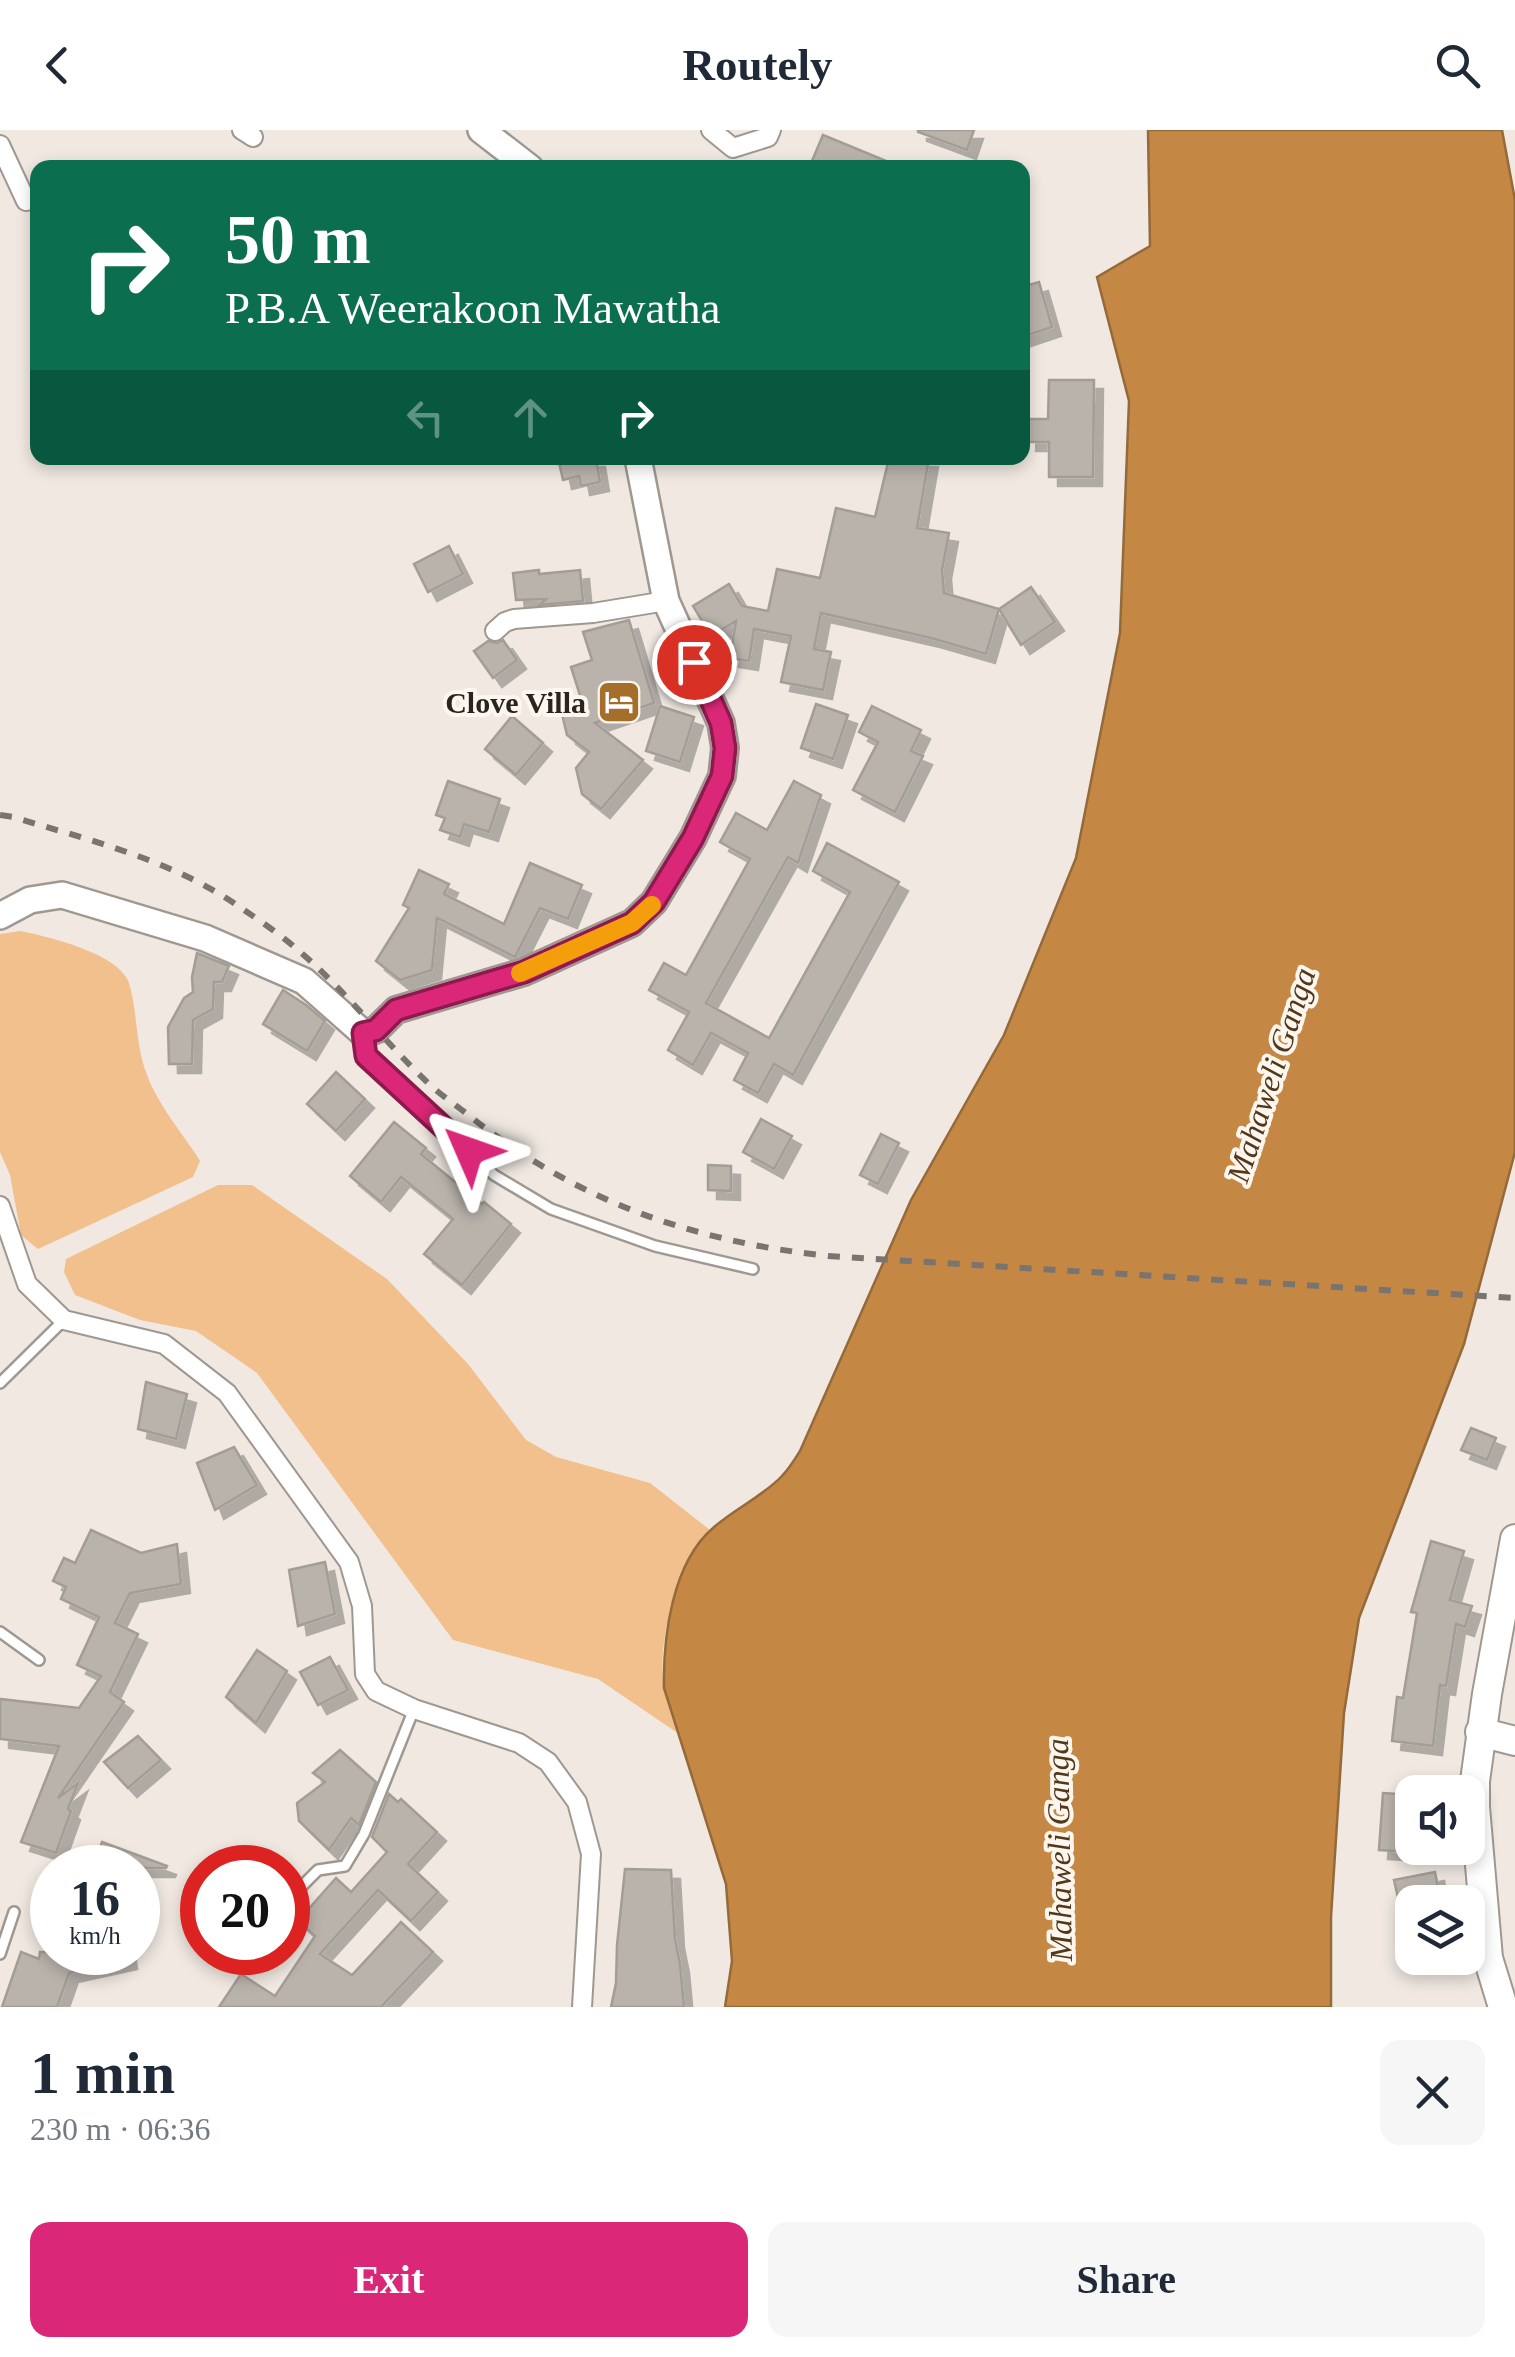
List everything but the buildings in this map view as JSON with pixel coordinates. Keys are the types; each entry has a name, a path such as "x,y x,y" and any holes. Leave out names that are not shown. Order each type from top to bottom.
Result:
{"main road":[{"path":"1503,2007 1488,1958 1475,1781 1480,1732 1515,1539"},
{"path":"1480,1732 1515,1741"}],"street":[{"path":"481,130 520,160"},
{"path":"711,130 733,148 768,138 771,130"},
{"path":"0,145 26,201"},
{"path":"0,916 30,900 62,895 205,938 304,981 363,1033 376,1030 396,1010 524,972 632,923 654,902 693,838 722,776 725,748 721,723 666,601 639,465"},
{"path":"495,631 514,619 666,601"},
{"path":"0,1206 3,1226 27,1284 64,1320 164,1344 227,1394 349,1562 362,1606 365,1674 376,1691 414,1708 519,1742 548,1762 577,1802 591,1854 582,2007"}],"lane":[{"path":"363,1033 366,1056 494,1174 522,1192 551,1209 655,1246 753,1268"},
{"path":"0,1383 64,1320"},
{"path":"0,1632 39,1660"},
{"path":"310,1878 318,1870 345,1866 364,1834 414,1708"},
{"path":"0,1954 14,1912"}],"shaded area":[{"path":"20,931 81,948 123,973 132,994 147,1075 164,1109 200,1161 193,1177 38,1249 21,1235 10,1175 0,1152 0,934"},
{"path":"218,1185 252,1185 387,1279 468,1364 526,1440 556,1457 650,1483 710,1530 684,1568 665,1639 665,1690 679,1734 598,1679 453,1640 257,1373 196,1331 140,1320 75,1295 64,1272 66,1259"}],"water":[{"name":"Mahaweli Ganga","path":"1148,130 1502,130 1515,200 1515,1152 1464,1344 1359,1618 1344,1713 1331,1917 1331,2007 725,2007 732,1961 726,1884 664,1688 668,1624 679,1581 699,1543 721,1521 774,1483 800,1451 911,1200 1004,1035 1076,858 1120,633 1129,401 1097,277 1150,246"}],"railway":[{"path":"0,815 133,854 218,893 299,951 431,1085 508,1144 593,1193 682,1227 729,1240 828,1256 1515,1298"}],"slow traffic":[{"path":"520,973 632,923 652,905"}],"place":[{"name":"Clove Villa","path":"619,702"}],"route":[{"path":"469,1151 366,1056 363,1033 376,1030 396,1010 524,972 632,923 654,902 693,838 722,776 725,748 721,723 694,662"}]}
